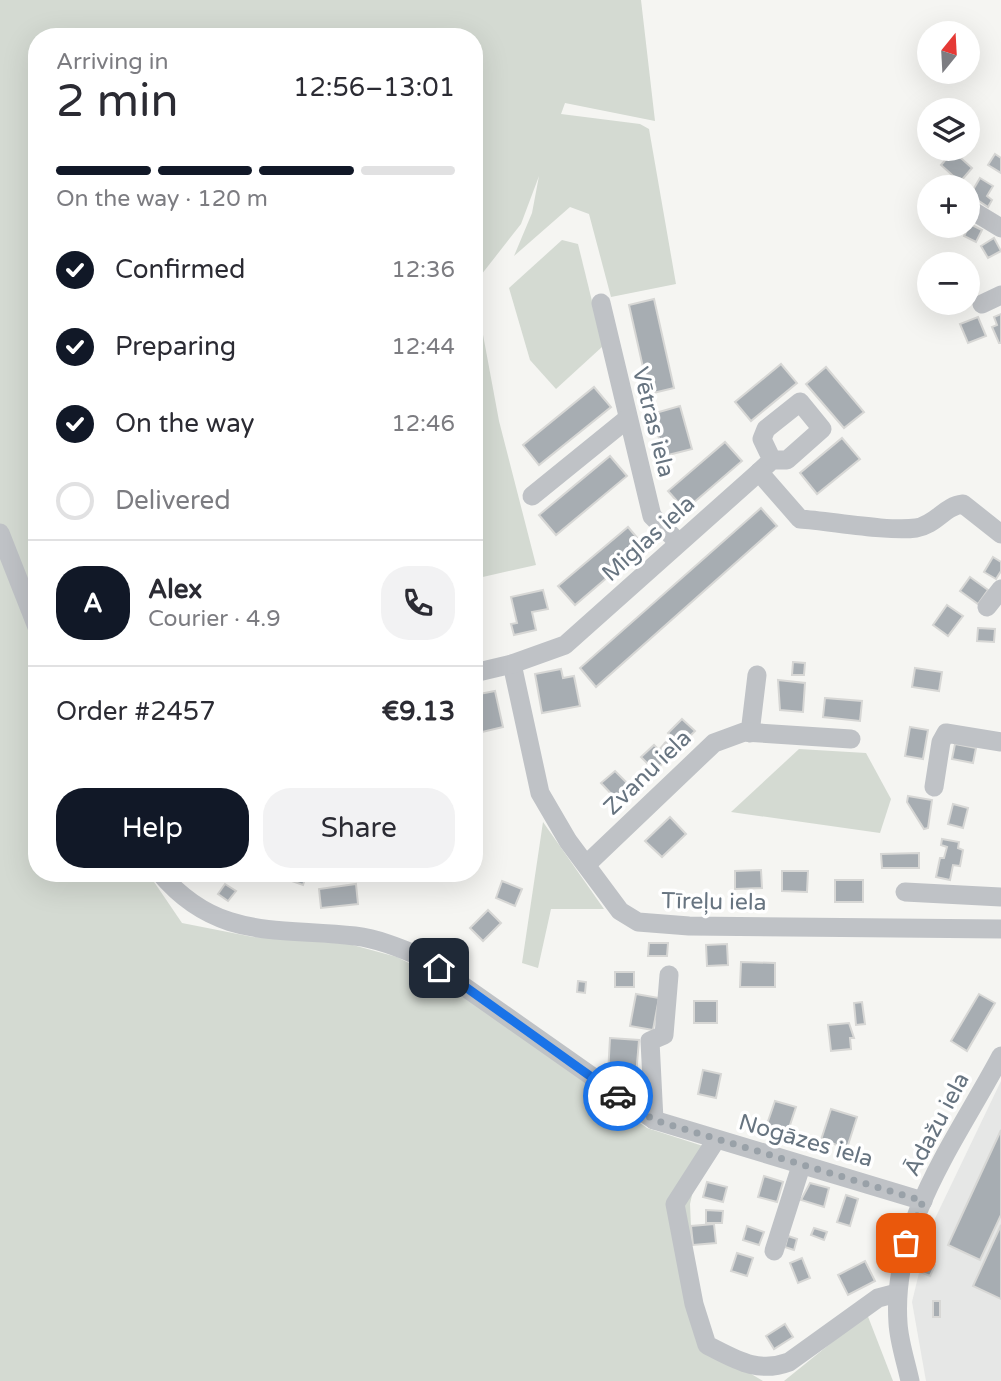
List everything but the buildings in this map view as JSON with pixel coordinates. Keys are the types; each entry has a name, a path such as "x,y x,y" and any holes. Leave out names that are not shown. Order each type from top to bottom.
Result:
{"street":[{"path":"980,215 1001,228"},
{"path":"982,304 1001,295"},
{"name":"Vētras iela","path":"601,303 652,516 678,542"},
{"path":"532,496 627,419"},
{"name":"Miglas iela","path":"483,671 512,664 565,645 766,466 800,519 914,529 934,524 954,505 963,504 1001,534"},
{"path":"0,533 28,604"},
{"path":"987,607 1001,589"},
{"name":"Tīreļu iela","path":"512,664 540,793 568,841 620,911 638,922 679,926 1001,929"},
{"path":"750,733 757,675"},
{"name":"Zvanu iela","path":"587,864 714,743 750,733 851,739"},
{"path":"934,786 941,742 946,733 1001,742"},
{"name":"Nogāzes iela","path":"169,882 189,903 251,928 274,932 354,936 382,941 422,957 654,1120 923,1201"},
{"path":"905,892 1001,897"},
{"path":"654,1120 650,1041 664,1035 669,975"},
{"name":"Ādažu iela","path":"910,1381 898,1325 897,1293 906,1243 923,1201 961,1124 1001,1056"},
{"path":"716,1140 675,1203 694,1304 707,1345 750,1366 777,1366 789,1362 878,1298 897,1293"},
{"path":"774,1251 801,1166"}],"shaded area":[{"path":"0,0 641,0 655,121 565,103 561,114 640,124 649,129 676,284 611,297 589,214 570,207 514,256 532,213 539,176 521,224 483,273 483,28 28,28 28,882 154,882 182,923 253,937 349,944 397,957 455,987 647,1128 703,1146 690,1204 696,1341 763,1381 0,1381"},
{"path":"562,240 578,244 603,346 556,389 530,360 509,288"},
{"path":"483,335 499,421 536,565 483,577"},
{"path":"799,749 866,753 891,799 880,833 731,812"},
{"path":"543,822 604,909 551,909 538,968 522,963"},
{"path":"1001,1081 1001,1381 926,1381 912,1302 929,1231"},
{"path":"867,1314 893,1381 784,1381"}],"way so far":[{"path":"618,1096 654,1120 801,1166 891,1189 923,1201 906,1243"}],"route":[{"path":"439,968 618,1096"}]}
